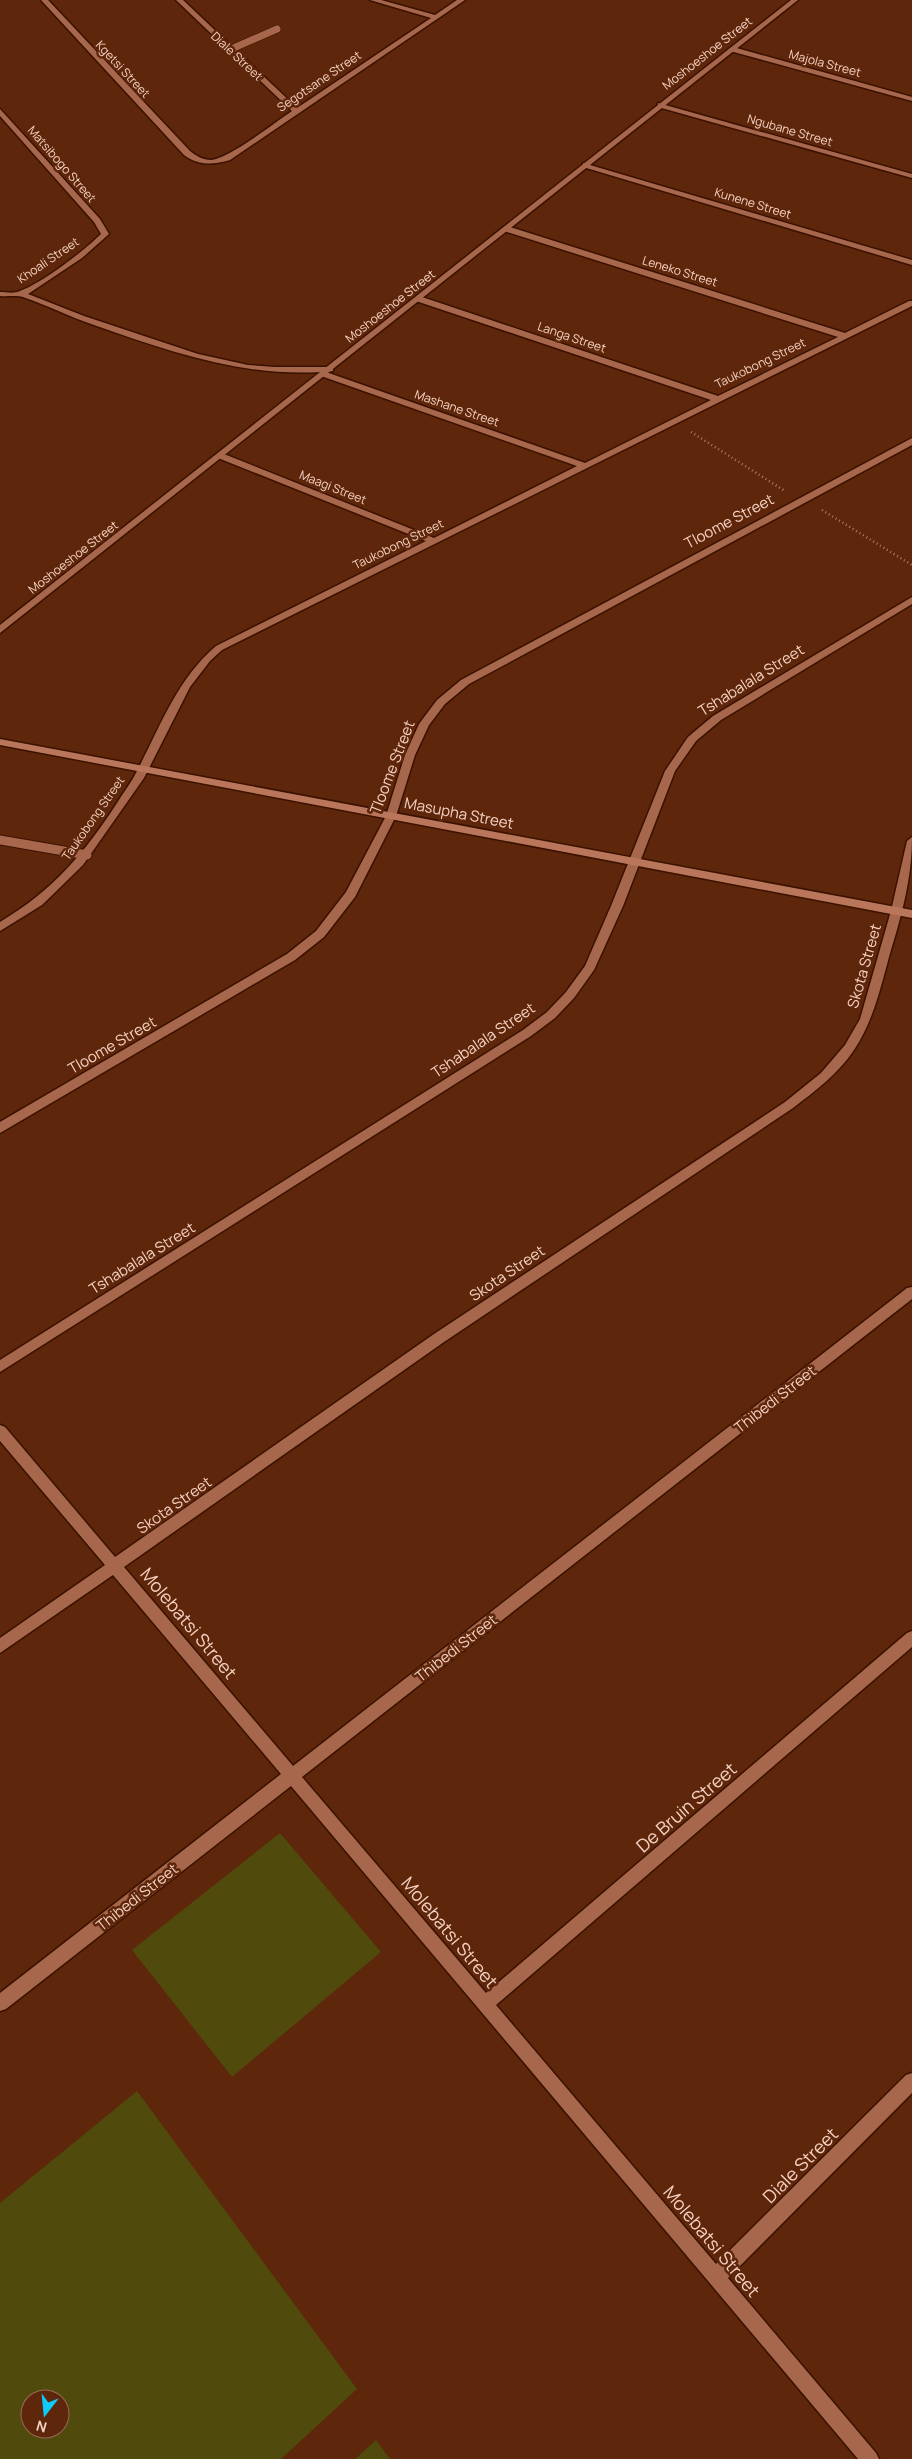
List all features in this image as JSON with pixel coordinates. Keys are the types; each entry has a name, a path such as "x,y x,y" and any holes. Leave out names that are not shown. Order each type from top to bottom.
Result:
{"main road":[{"name":"Masupha Street","path":"0,742 912,914"}],"street":[{"name":"Kgetsi Street","path":"44,0 187,153"},
{"name":"Diale Street","path":"180,0 229,50 296,111"},
{"path":"373,0 436,17"},
{"name":"Segotsane Street","path":"187,153 196,161 204,162 227,158 462,0"},
{"name":"Moshoeshoe Street","path":"0,630 795,0"},
{"name":"Majola Street","path":"732,49 912,98"},
{"name":"Ngubane Street","path":"661,105 912,176"},
{"name":"Matsibogo Street","path":"0,111 97,220 105,234"},
{"name":"Kunene Street","path":"586,165 912,263"},
{"name":"Leneko Street","path":"507,230 845,336"},
{"name":"Khoali Street","path":"0,294 22,294 96,244 105,234"},
{"path":"22,294 50,307 218,363 282,371 327,372"},
{"name":"Langa Street","path":"419,299 717,399"},
{"name":"Taukobong Street","path":"0,927 26,912 62,883 87,855 144,769 189,680 209,655 235,639 912,302"},
{"name":"Mashane Street","path":"327,372 583,465"},
{"name":"Tloome Street","path":"0,1128 291,957 320,934 352,894 391,816 410,755 424,724 441,702 465,682 912,441"},
{"name":"Maagi Street","path":"221,456 434,541"},
{"name":"Tshabalala Street","path":"0,1367 527,1033 551,1014 570,995 590,967 670,771 692,739 717,718 912,600"},
{"name":"Skota Street","path":"0,1646 439,1338 789,1105 825,1076 848,1048 866,1019 897,911 912,841"},
{"name":"Thibedi Street","path":"0,2003 912,1292"},
{"name":"Molebatsi Street","path":"0,1431 870,2459"},
{"name":"De Bruin Street","path":"485,2004 912,1638"},
{"name":"Diale Street","path":"716,2277 912,2081"}],"lane":[{"path":"229,50 277,29"},
{"path":"0,840 87,855"}],"shaded area":[{"path":"280,1833 381,1952 232,2077 132,1950"},
{"path":"137,2091 357,2389 281,2459 0,2459 0,2203"},
{"path":"376,2440 390,2459 355,2459"}]}
